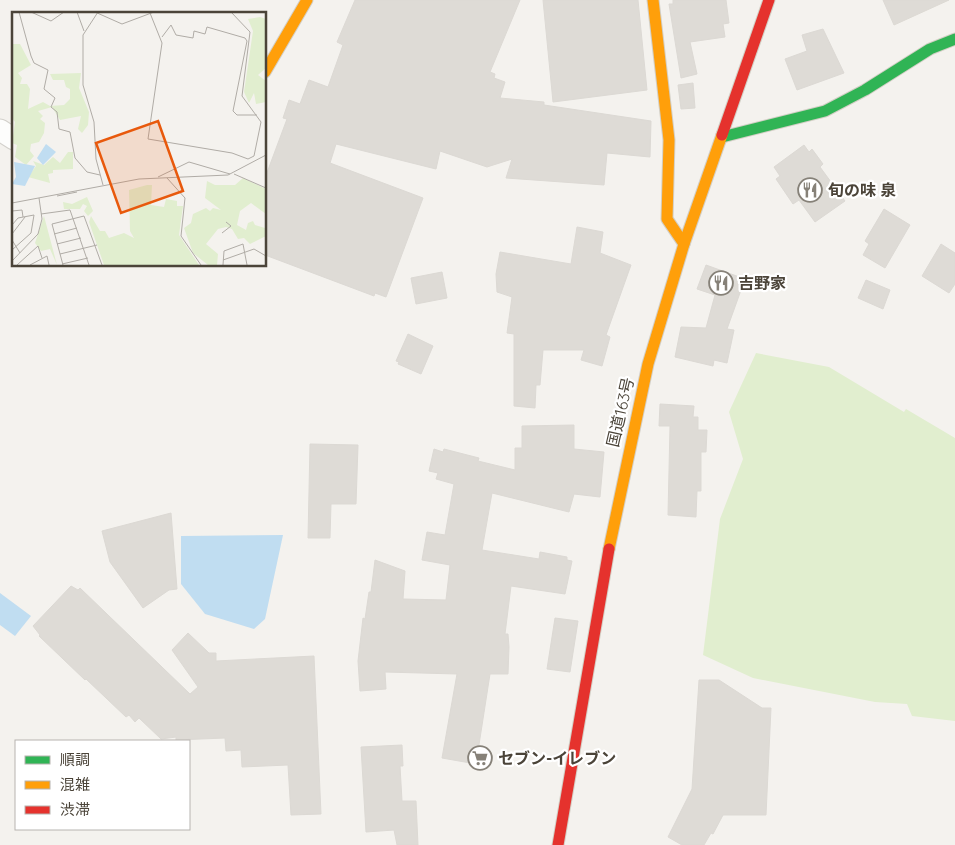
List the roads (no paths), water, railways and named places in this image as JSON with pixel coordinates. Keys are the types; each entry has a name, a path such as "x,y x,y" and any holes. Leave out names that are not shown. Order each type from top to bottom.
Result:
{"main road":[{"path":"266,70 307,0"},
{"path":"653,0 668,140 667,220 684,244"},
{"name":"国道163号","path":"558,845 594,626 622,479 648,364 684,244 769,0"},
{"path":"722,137 824,111 864,90 930,49 955,39"}],"street":[{"path":"0,130 12,138"}],"water":[{"path":"283,535 265,619 254,629 205,614 181,584 181,536"},
{"path":"0,593 31,616 15,636 0,625"}],"place":[{"name":"旬の味 泉","path":"810,190"},
{"name":"吉野家","path":"721,283"},
{"name":"セブン-イレブン","path":"480,758"}]}
